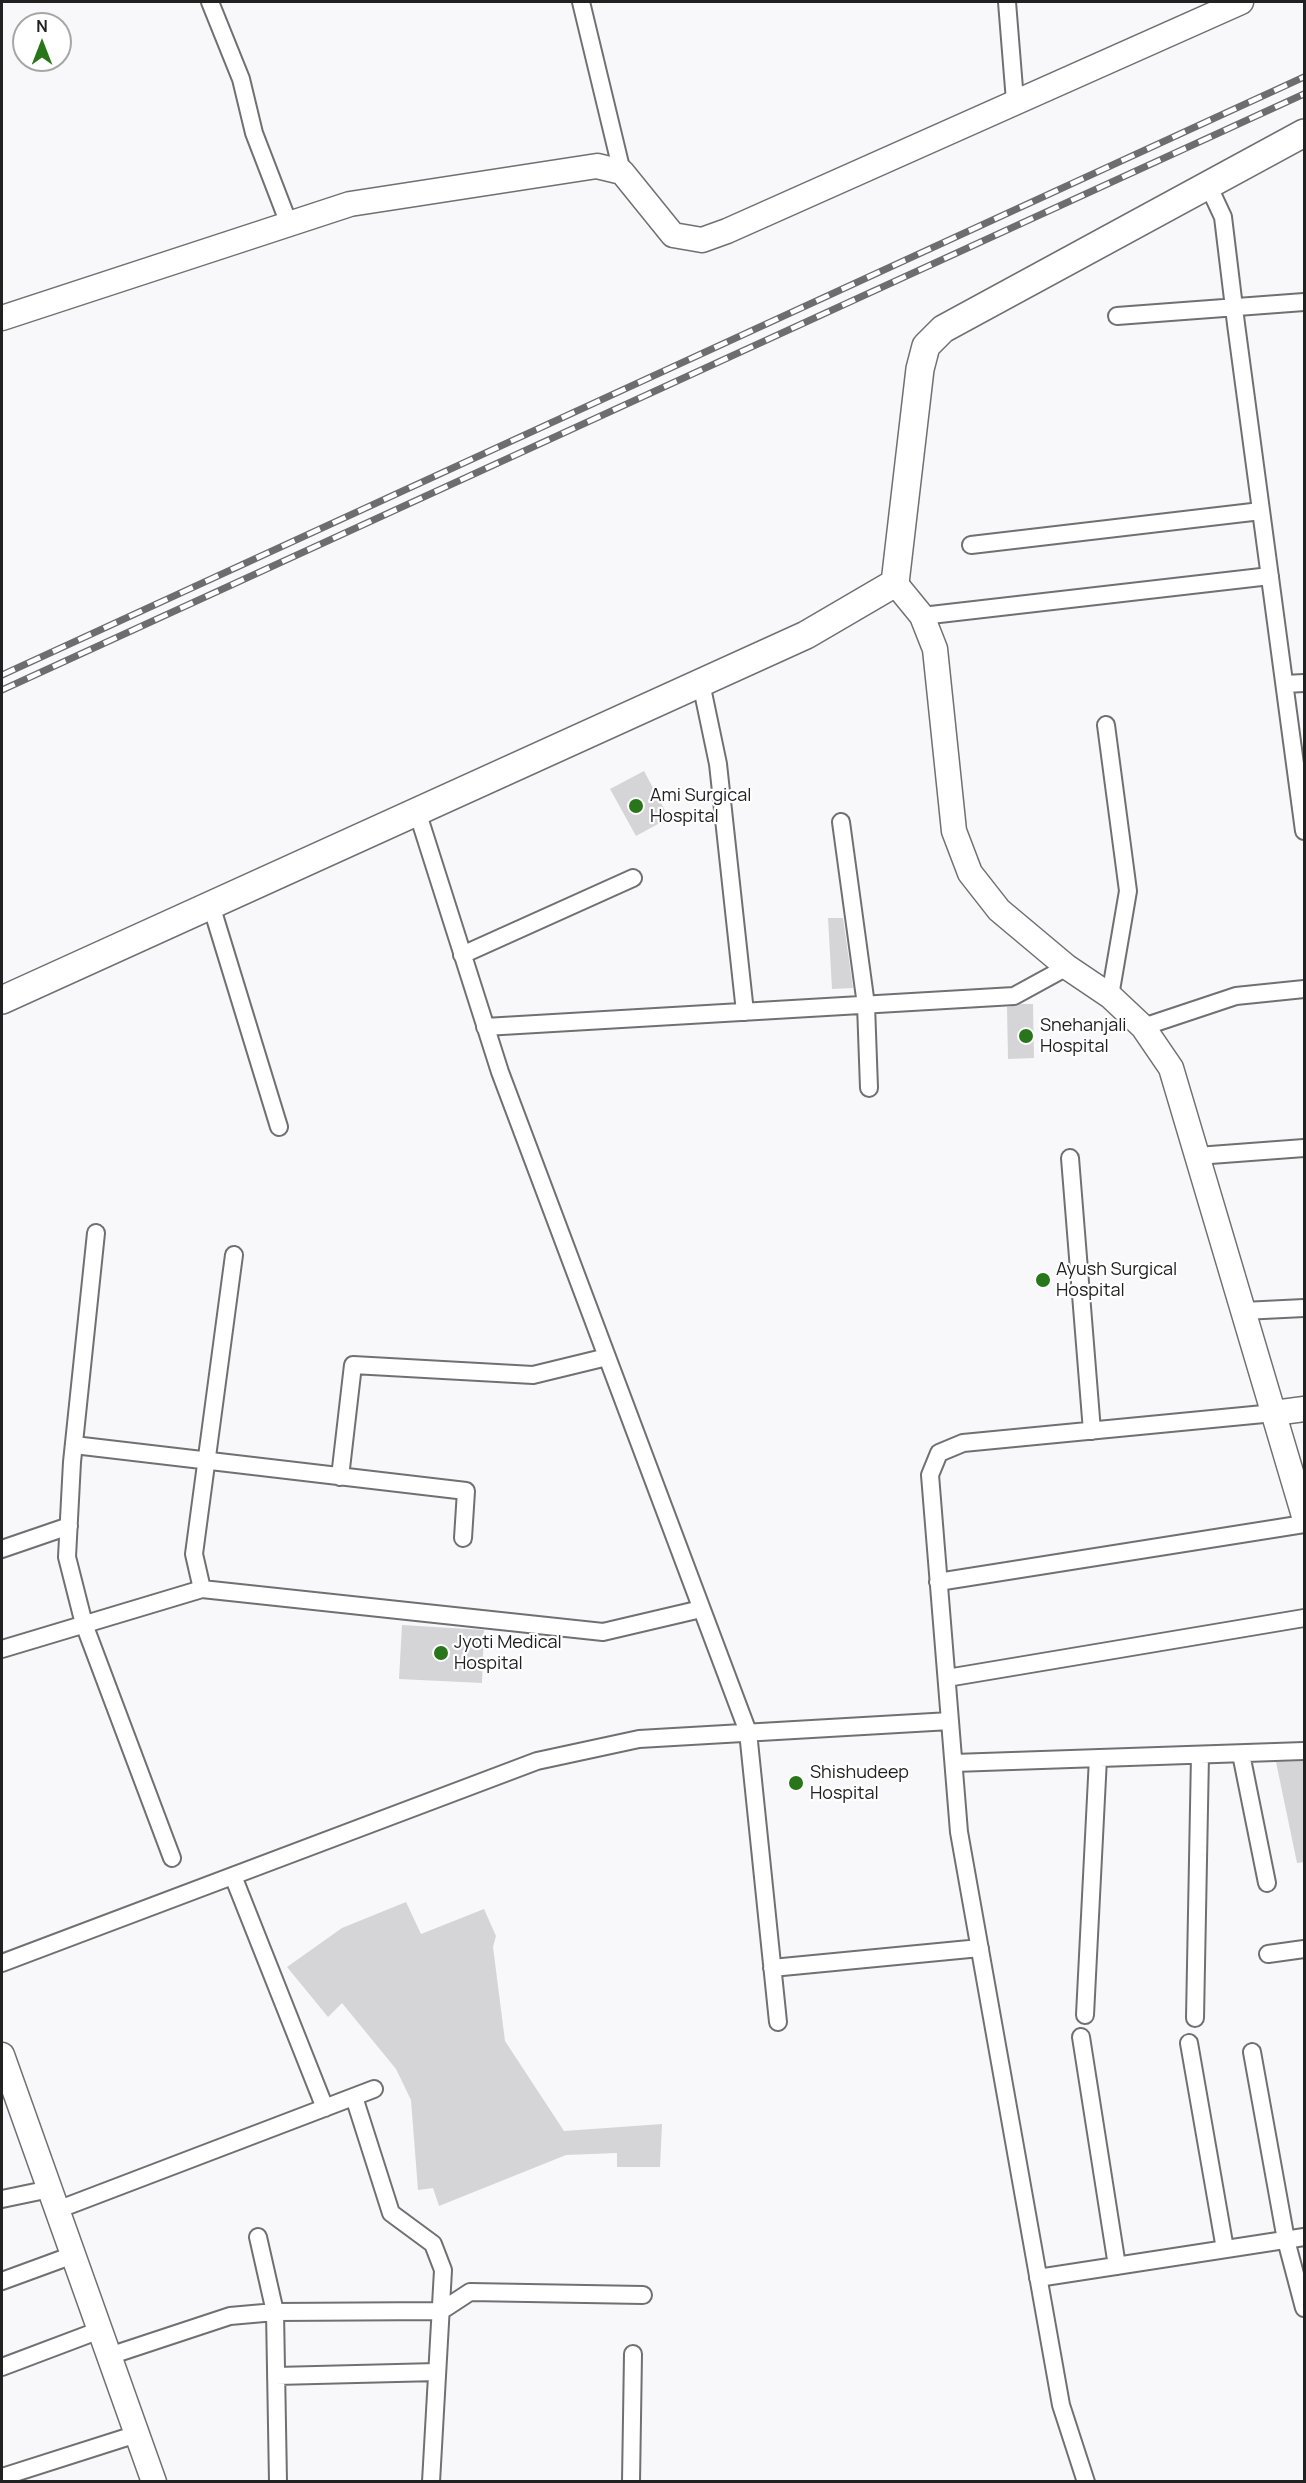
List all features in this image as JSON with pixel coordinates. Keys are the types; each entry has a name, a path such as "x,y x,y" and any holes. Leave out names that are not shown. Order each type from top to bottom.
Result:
{"main road":[{"path":"2,1000 806,635 895,583 920,369 926,346 943,329 1301,136"}],"street":[{"path":"210,2 241,79 254,133 289,224"},
{"path":"581,2 622,172 673,235 702,240 727,231 1241,2"},
{"path":"1007,2 1015,101"},
{"path":"2,318 362,202 597,166 622,172"},
{"path":"1209,187 1223,217 1305,831"},
{"path":"1117,316 1305,302"},
{"path":"971,545 1261,511"},
{"path":"922,616 1270,576"},
{"path":"895,583 922,616 935,649 954,831 970,873 999,910 1067,967 1110,996 1143,1027 1170,1068 1274,1413 1298,1471 1305,1516"},
{"path":"701,683 718,764 745,1012"},
{"path":"1285,684 1305,683"},
{"path":"1106,724 1128,891 1110,996"},
{"path":"417,812 500,1072 747,1732 778,2022"},
{"path":"841,822 866,1005 868,1088"},
{"path":"462,955 633,878"},
{"path":"211,905 279,1126"},
{"path":"485,1027 1014,996 1067,967"},
{"path":"1143,1027 1236,996 1305,988"},
{"path":"1197,1156 1305,1148"},
{"path":"1070,1158 1092,1431"},
{"path":"96,1233 74,1445 67,1557 84,1624 172,1858"},
{"path":"202,1588 194,1554 234,1255"},
{"path":"1243,1311 1305,1308"},
{"path":"340,1477 353,1365 533,1375 607,1357"},
{"path":"1086,2481 1061,2405 959,1832 930,1476 939,1453 963,1443 1305,1409"},
{"path":"74,1445 466,1491 463,1538"},
{"path":"938,1582 1305,1524"},
{"path":"2,1549 69,1526"},
{"path":"2,1649 202,1588 603,1632 701,1609"},
{"path":"947,1678 1305,1618"},
{"path":"2,1963 537,1761 639,1739 950,1721"},
{"path":"954,1763 1305,1751"},
{"path":"1241,1754 1267,1883"},
{"path":"1195,2018 1200,1755"},
{"path":"1085,2015 1098,1758"},
{"path":"233,1876 325,2108"},
{"path":"772,1968 980,1948"},
{"path":"1268,1954 1305,1949"},
{"path":"1081,2037 1117,2266"},
{"path":"1189,2043 1225,2249"},
{"path":"1252,2052 1286,2240 1305,2308"},
{"path":"2,2055 154,2481"},
{"path":"2,2199 53,2200 325,2108 374,2089"},
{"path":"354,2097 391,2213 432,2244 443,2270 431,2481"},
{"path":"258,2237 275,2312 278,2481"},
{"path":"1038,2278 1305,2237"},
{"path":"2,2281 73,2255"},
{"path":"109,2356 230,2316 275,2312 441,2311 470,2292 643,2295"},
{"path":"2,2367 100,2330"},
{"path":"631,2481 633,2354"},
{"path":"276,2376 437,2372"},
{"path":"2,2477 137,2434"}],"building":[{"path":"644,771 669,818 636,836 610,789"},
{"path":"828,918 843,918 853,988 832,989"},
{"path":"1033,1004 1034,1058 1008,1059 1007,1007"},
{"path":"402,1625 484,1630 482,1683 399,1679"},
{"path":"1305,1761 1305,1862 1297,1863 1276,1762"},
{"path":"406,1902 421,1934 484,1909 496,1936 493,1947 505,2041 564,2131 662,2124 660,2167 617,2167 617,2153 566,2155 439,2206 433,2188 418,2190 411,2100 396,2069 342,2003 328,2017 287,1967 342,1928"}],"railway":[{"path":"2,675 1304,77"},
{"path":"2,690 1304,94"}],"place":[{"name":"Ami Surgical Hospital","path":"636,806"},
{"name":"Snehanjali Hospital","path":"1026,1036"},
{"name":"Ayush Surgical Hospital","path":"1043,1280"},
{"name":"Jyoti Medical Hospital","path":"441,1653"},
{"name":"Shishudeep Hospital","path":"796,1783"}]}
